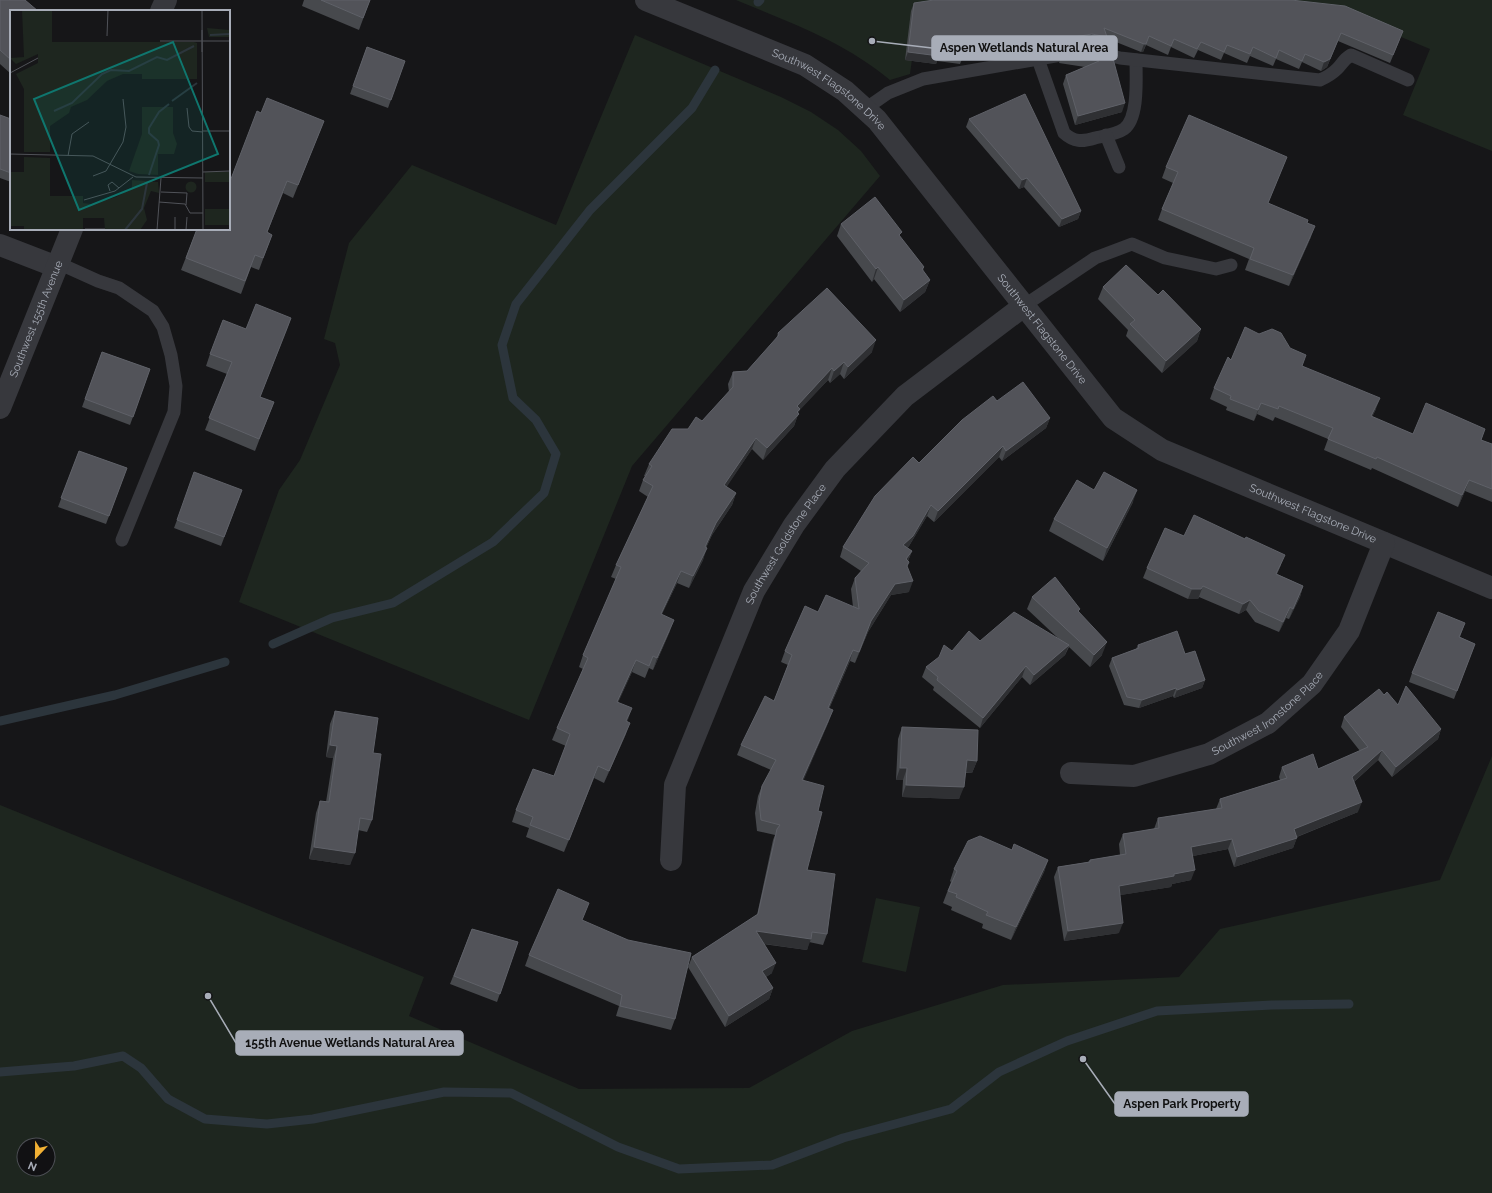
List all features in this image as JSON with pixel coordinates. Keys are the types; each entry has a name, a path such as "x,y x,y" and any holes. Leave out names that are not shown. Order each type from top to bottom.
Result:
{"street":[{"path":"161,10 166,0"},
{"name":"Southwest Flagstone Drive","path":"646,0 805,65 845,91 877,120 1113,418 1156,446 1492,588"},
{"name":"Southwest 155th Avenue","path":"0,408 72,230"},
{"path":"0,245 58,265"},
{"name":"Southwest Goldstone Place","path":"671,860 675,785 754,591 794,525 835,470 905,396 1025,305"},
{"name":"Southwest Ironstone Place","path":"1070,773 1134,776 1209,754 1268,723 1312,684 1349,631 1384,543"}],"lane":[{"path":"864,109 888,94 923,79 1090,50 1120,58 1320,80 1330,76 1338,69 1344,59 1350,55 1408,80"},
{"path":"1038,59 1064,133 1072,140 1081,142 1124,129 1132,122 1136,60"},
{"path":"1106,135 1119,166"},
{"path":"1025,305 1095,258 1132,244 1165,258 1216,269 1231,265"},
{"path":"58,265 119,288 152,311 163,327 171,355 176,386 174,412 122,540"}],"shaded area":[{"path":"736,0 1006,0 918,14 910,74 890,80 854,55 816,34"},
{"path":"1219,0 1492,0 1492,151 1403,115 1430,49 1353,17"},
{"path":"635,35 781,97 811,112 838,130 861,151 880,176 632,466 529,720 239,602 279,490 300,460 340,365 335,343 324,339 349,243 412,165 556,225"},
{"path":"1492,756 1492,1193 0,1193 0,805 424,977 409,1016 579,1089 749,1088 852,1031 1003,985 1179,977 1220,929 1440,880"},
{"path":"876,898 920,907 906,972 862,962"}],"building":[{"path":"0,0 25,0 37,10 10,10 10,59 0,50"},
{"path":"321,0 370,0 363,18"},
{"path":"934,0 1291,0 1345,6 1403,31 1393,55 1341,33 1330,59 1324,62 1305,54 1302,61 1279,50 1276,58 1253,47 1250,54 1227,45 1224,52 1201,42 1197,49 1174,39 1171,46 1149,36 1146,44 1144,44 1104,28 1107,37 1092,34 1038,43 1017,39 1016,47 1013,48 991,44 990,51 988,52 965,48 963,56 939,52 939,56 908,52 914,3"},
{"path":"367,47 405,61 391,100 353,86"},
{"path":"1093,50 1112,55 1125,103 1078,116 1066,75 1099,61 1062,55"},
{"path":"1025,94 1081,211 1062,219 1027,178 1022,180 969,119"},
{"path":"267,98 324,121 298,185 287,181 267,232 272,235 263,258 255,255 245,281 186,258 197,230 230,230 230,181 257,111 261,113"},
{"path":"0,115 10,119 10,173 0,169"},
{"path":"1189,115 1287,157 1268,203 1308,220 1307,223 1315,226 1293,275 1250,259 1254,248 1162,209 1178,172 1166,167"},
{"path":"875,197 902,232 899,235 924,267 922,269 930,280 904,300 878,267 876,269 841,224"},
{"path":"1126,265 1158,295 1163,290 1201,329 1166,361 1130,324 1135,320 1103,287"},
{"path":"827,288 876,340 848,367 844,362 834,371 832,368 797,406 800,409 797,412 799,414 767,448 756,438 724,485 736,493 716,523 705,547 707,548 693,576 681,571 661,614 674,620 657,658 653,656 649,666 636,660 617,702 632,708 626,721 630,723 609,771 598,766 569,840 530,825 533,817 516,810 533,769 554,776 570,734 557,728 588,658 583,655 621,567 616,565 653,486 643,480 652,466 649,464 672,429 688,429 696,417 702,421 733,387 733,372 747,371 779,335 778,333"},
{"path":"256,304 291,318 260,397 274,402 259,439 209,418 232,362 210,354 223,320 246,329"},
{"path":"1245,327 1259,334 1272,329 1281,333 1290,348 1306,355 1302,366 1380,398 1371,416 1413,434 1426,403 1485,429 1481,440 1492,444 1492,489 1469,480 1462,495 1377,457 1376,459 1328,439 1333,428 1279,406 1278,409 1261,403 1258,410 1230,399 1231,396 1214,388 1228,357 1231,360"},
{"path":"102,352 150,369 133,417 85,399"},
{"path":"1023,382 1050,418 1006,451 1003,446 938,511 931,505 913,536 903,545 912,551 906,559 909,562 907,566 913,581 895,584 871,621 859,652 853,650 828,708 833,710 802,780 824,786 818,811 822,812 807,870 835,874 827,934 812,932 811,939 756,931 776,963 762,971 773,988 729,1016 692,957 758,914 777,829 780,825 761,820 759,802 762,786 776,760 741,745 765,696 774,701 792,655 785,651 805,606 818,612 826,595 859,609 855,578 869,563 843,547 875,496 913,457 919,463 962,420 993,396 997,401"},
{"path":"79,451 127,468 109,516 61,498"},
{"path":"194,472 242,490 224,537 177,520"},
{"path":"1104,472 1137,490 1107,548 1054,519 1077,480 1094,490"},
{"path":"1194,515 1245,539 1246,537 1285,555 1276,574 1303,586 1293,609 1290,607 1283,622 1259,611 1250,600 1243,604 1203,586 1201,589 1192,589 1147,568 1165,528 1184,536"},
{"path":"1055,577 1080,609 1078,611 1107,642 1094,655 1032,597"},
{"path":"1014,612 1069,645 1034,675 1026,666 983,718 937,680 938,677 926,667 939,657 944,645 952,651 969,631 980,641"},
{"path":"1438,612 1465,623 1459,637 1475,644 1457,691 1412,673"},
{"path":"1177,631 1185,654 1195,651 1205,680 1142,700 1127,697 1112,658 1139,648 1138,645"},
{"path":"1406,686 1441,729 1396,767 1382,750 1352,777 1362,802 1294,829 1297,838 1237,857 1232,839 1191,847 1195,870 1174,874 1174,876 1119,886 1123,923 1068,931 1058,867 1126,854 1123,834 1159,828 1158,818 1222,808 1220,799 1287,778 1282,767 1313,754 1318,769 1368,747 1344,717 1379,689 1384,695 1387,692 1398,705"},
{"path":"335,711 378,718 373,753 381,754 372,820 360,818 355,853 314,847 320,801 329,802 337,746 330,745"},
{"path":"902,727 978,730 977,761 967,760 964,787 906,785 907,768 900,768"},
{"path":"980,836 1012,850 1014,844 1048,860 1016,927 986,915 988,912 956,897 957,894 948,891 957,871 954,869 968,841"},
{"path":"558,889 589,903 582,920 628,940 691,953 675,1019 620,1006 622,995 529,955"},
{"path":"472,929 518,942 500,994 454,976"}],"waterway":[{"path":"273,644 332,618 393,603 493,542 544,493 556,454 536,420 513,398 502,345 516,304 590,210 692,108 715,70"},
{"path":"0,721 115,695 225,662"},
{"path":"0,1072 74,1066 123,1056 141,1068 168,1099 205,1119 267,1124 313,1119 444,1092 511,1093 618,1147 679,1169 772,1165 843,1138 951,1109 999,1072 1067,1041 1157,1011 1272,1005 1349,1004"}],"place":[{"name":"Aspen Wetlands Natural Area","path":"872,41"},
{"name":"155th Avenue Wetlands Natural Area","path":"208,996"},
{"name":"Aspen Park Property","path":"1083,1059"}]}
